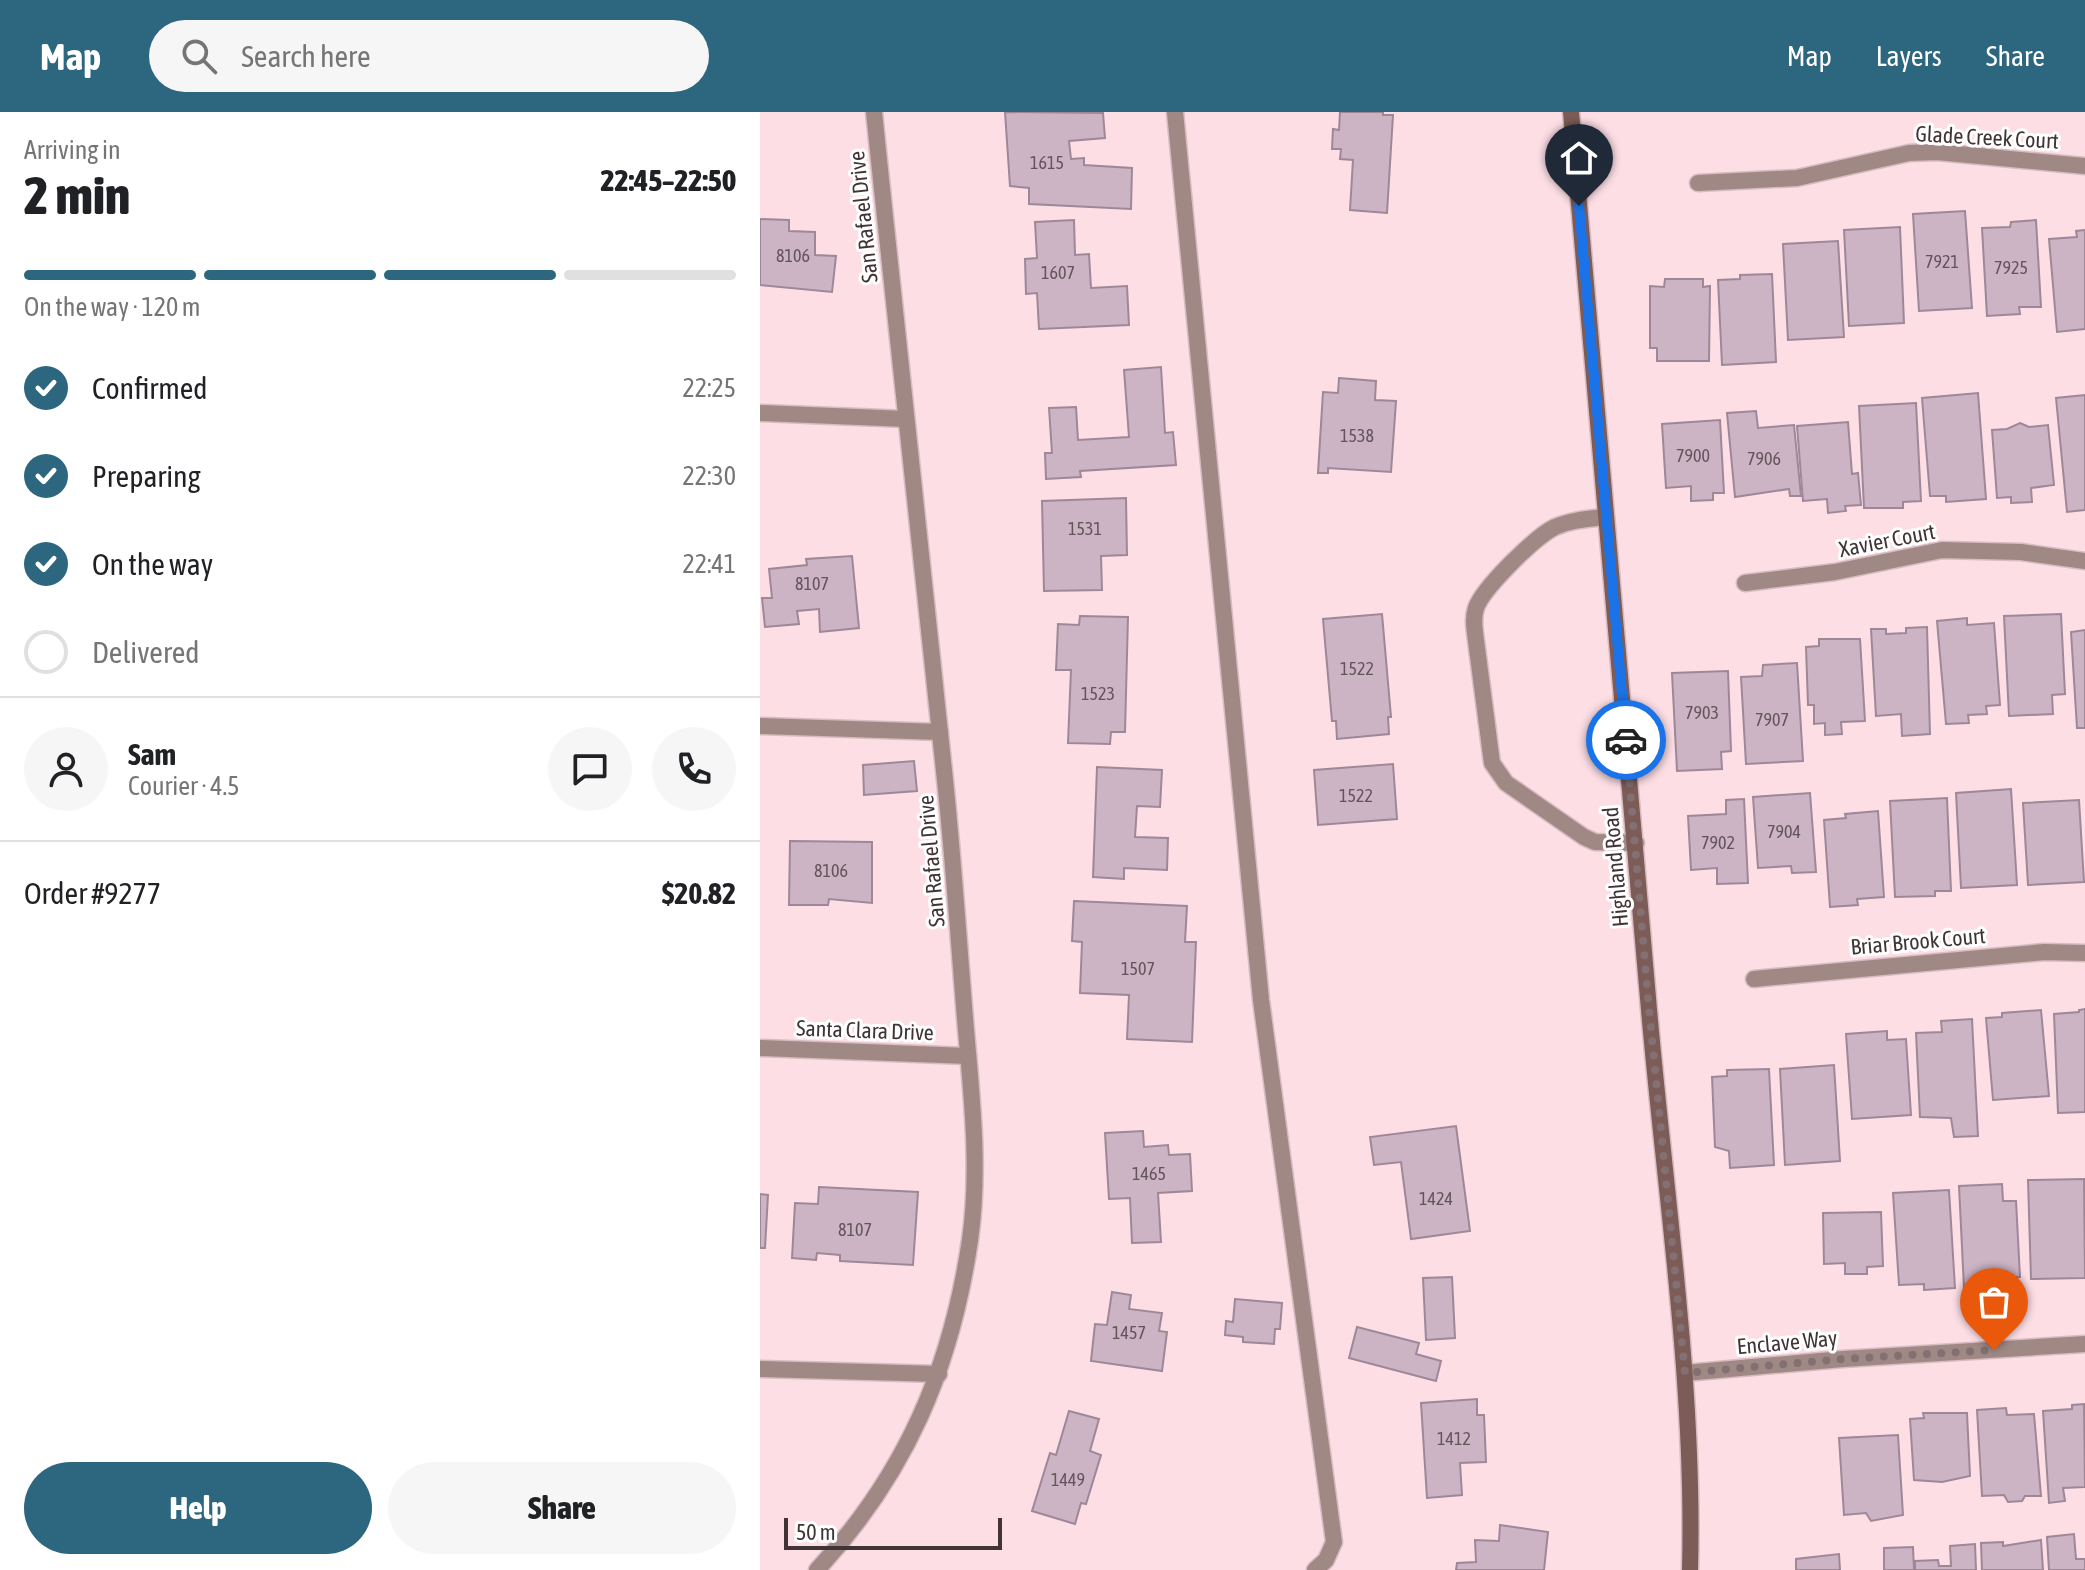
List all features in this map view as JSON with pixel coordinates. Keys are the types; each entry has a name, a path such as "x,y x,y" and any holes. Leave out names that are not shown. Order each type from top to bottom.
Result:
{"street":[{"name":"San Rafael Drive","path":"817,1570 849,1536 898,1463 939,1374 955,1317 971,1237 974,1147 957,886 874,112"},
{"path":"1175,112 1261,1000 1332,1517 1334,1542 1326,1560 1315,1570"},
{"name":"Highland Road","path":"1571,112 1648,998 1685,1373 1692,1494 1690,1570"},
{"name":"Glade Creek Court","path":"1698,183 1797,178 1909,153 1937,152 2085,166"},
{"path":"760,413 906,419"},
{"path":"1605,517 1557,526 1531,544 1481,598 1474,621 1475,633 1492,763 1498,774 1506,783 1584,837 1595,842 1636,843"},
{"name":"Xavier Court","path":"1745,583 1835,572 1942,550 2021,552 2085,561"},
{"path":"760,726 940,732"},
{"name":"Briar Brook Court","path":"1754,979 2044,952 2085,953"},
{"name":"Santa Clara Drive","path":"760,1048 968,1056"},
{"name":"Enclave Way","path":"1685,1373 1843,1359 2085,1344"},
{"path":"760,1369 939,1374"}],"building":[{"path":"1005,112 1103,113 1105,138 1069,141 1071,159 1084,158 1084,165 1132,168 1131,209 1029,204 1029,188 1010,186"},
{"path":"1340,112 1383,112 1383,115 1393,115 1387,213 1350,210 1353,160 1340,159 1341,149 1332,149 1333,129 1339,130"},
{"path":"1965,211 1972,308 1919,311 1913,214"},
{"path":"760,219 789,220 789,231 815,232 815,255 836,256 832,292 760,285"},
{"path":"1074,220 1075,255 1089,254 1091,288 1127,286 1129,325 1039,329 1037,293 1026,294 1025,259 1037,258 1035,222"},
{"path":"2036,220 2041,307 2019,307 2020,314 1987,316 1982,228 2010,227 2011,222"},
{"path":"1900,227 1904,323 1849,326 1844,230"},
{"path":"2085,230 2085,329 2057,332 2049,239 2077,237 2076,231"},
{"path":"1838,241 1844,337 1788,340 1783,244"},
{"path":"1772,274 1776,362 1722,365 1718,280 1740,279 1740,275"},
{"path":"1665,279 1703,279 1703,287 1710,286 1709,361 1657,361 1657,348 1650,348 1650,286 1664,287"},
{"path":"1161,367 1165,433 1173,432 1176,465 1080,471 1081,477 1046,479 1045,453 1052,453 1049,408 1076,407 1078,440 1129,437 1124,370"},
{"path":"1339,378 1376,381 1375,400 1396,401 1391,472 1328,468 1328,473 1318,473 1323,392 1338,393"},
{"path":"1978,393 1986,499 1946,502 1946,496 1930,496 1922,398"},
{"path":"2085,395 2085,510 2067,512 2056,398"},
{"path":"1916,403 1921,501 1903,502 1903,508 1864,508 1859,406"},
{"path":"1756,411 1758,428 1794,425 1801,496 1790,496 1789,489 1735,497 1727,413"},
{"path":"1720,420 1724,493 1713,493 1713,500 1691,501 1691,486 1666,488 1662,424"},
{"path":"1848,422 1852,474 1858,473 1861,505 1845,506 1846,511 1828,513 1827,499 1803,501 1797,426"},
{"path":"2020,423 2029,427 2048,425 2054,485 2031,488 2032,502 2011,503 2011,497 1997,498 1992,430 2007,429"},
{"path":"1126,498 1127,555 1101,556 1102,590 1044,591 1042,501"},
{"path":"852,556 859,628 820,632 819,609 797,611 799,624 765,627 762,598 772,598 769,569 807,565 806,559"},
{"path":"1382,614 1391,717 1388,717 1389,734 1337,739 1336,721 1332,721 1323,619"},
{"path":"2061,614 2065,694 2052,695 2053,714 2009,716 2004,616"},
{"path":"1080,616 1128,617 1125,732 1111,732 1110,744 1068,743 1071,670 1056,670 1058,624 1079,625"},
{"path":"1967,618 1967,625 1994,623 2000,705 1986,706 1987,714 1968,715 1969,723 1946,724 1937,621"},
{"path":"1927,627 1930,734 1902,736 1901,714 1876,716 1871,629 1886,629 1886,634 1906,633 1906,628"},
{"path":"2085,630 2085,728 2077,728 2071,632"},
{"path":"1819,639 1860,639 1865,721 1841,722 1842,734 1825,735 1825,723 1814,724 1814,705 1808,705 1806,647 1819,646"},
{"path":"1797,663 1803,761 1746,764 1741,677 1762,676 1763,665"},
{"path":"1728,671 1731,751 1721,752 1722,769 1677,771 1672,673"},
{"path":"914,761 917,791 864,795 863,765"},
{"path":"1393,764 1397,819 1318,825 1314,770"},
{"path":"1097,767 1162,770 1160,807 1137,806 1135,837 1168,838 1167,870 1124,868 1124,879 1093,877"},
{"path":"2011,789 2017,885 1961,888 1956,793"},
{"path":"1810,793 1816,872 1792,873 1791,866 1758,868 1753,797"},
{"path":"1947,798 1951,891 1935,891 1935,896 1895,897 1890,801"},
{"path":"1744,799 1748,883 1717,884 1717,868 1691,870 1688,816 1726,814 1726,800"},
{"path":"2079,800 2084,882 2028,885 2023,803"},
{"path":"1878,811 1884,897 1857,899 1858,905 1830,907 1824,820 1846,818 1845,814"},
{"path":"790,841 872,842 872,903 829,899 828,905 789,905"},
{"path":"1074,901 1187,906 1185,942 1196,942 1192,1042 1127,1039 1129,995 1080,993 1082,942 1072,941"},
{"path":"2085,1009 2085,1112 2058,1113 2054,1014"},
{"path":"2041,1010 2049,1096 1993,1100 1986,1018 2002,1017 2002,1013"},
{"path":"1972,1019 1978,1136 1954,1137 1951,1118 1920,1117 1916,1033 1942,1032 1941,1021"},
{"path":"1887,1031 1887,1040 1906,1039 1911,1115 1852,1119 1846,1034"},
{"path":"1834,1065 1840,1161 1785,1165 1780,1069"},
{"path":"1769,1069 1774,1165 1730,1168 1729,1151 1715,1147 1712,1077 1727,1076 1727,1070"},
{"path":"1456,1126 1470,1231 1411,1239 1401,1162 1374,1165 1370,1137"},
{"path":"1143,1131 1144,1147 1168,1145 1169,1155 1190,1154 1192,1191 1158,1193 1161,1242 1132,1243 1130,1198 1109,1199 1105,1133"},
{"path":"2084,1179 2085,1278 2031,1279 2028,1180"},
{"path":"2002,1184 2003,1201 2016,1201 2020,1277 2004,1277 2004,1287 1964,1288 1959,1186"},
{"path":"819,1187 918,1192 913,1265 840,1261 840,1255 817,1253 816,1260 792,1258 795,1203 818,1204"},
{"path":"1949,1190 1955,1288 1924,1290 1924,1284 1899,1285 1893,1193"},
{"path":"760,1194 768,1195 765,1248 760,1248"},
{"path":"1881,1212 1883,1266 1867,1267 1867,1274 1845,1274 1845,1263 1824,1264 1823,1213"},
{"path":"1452,1277 1455,1338 1426,1340 1423,1278"},
{"path":"1112,1292 1131,1295 1129,1309 1162,1313 1159,1331 1167,1332 1162,1371 1091,1361 1095,1324 1107,1325"},
{"path":"1235,1299 1282,1303 1280,1329 1275,1329 1274,1344 1243,1342 1243,1337 1225,1335 1226,1321 1233,1322"},
{"path":"1357,1327 1419,1343 1416,1354 1441,1361 1436,1381 1349,1358"},
{"path":"1477,1399 1477,1415 1484,1415 1486,1462 1460,1463 1462,1495 1427,1498 1421,1403"},
{"path":"2084,1404 2085,1487 2063,1488 2065,1501 2049,1503 2043,1411 2072,1409 2072,1405"},
{"path":"2006,1408 2007,1415 2034,1414 2041,1496 2025,1496 2022,1501 2008,1502 2004,1495 1982,1496 1977,1410"},
{"path":"1069,1411 1099,1419 1090,1451 1101,1455 1086,1504 1081,1503 1075,1524 1032,1511 1050,1453 1056,1455"},
{"path":"1923,1413 1967,1413 1970,1476 1942,1482 1914,1480 1910,1419 1924,1418"},
{"path":"1898,1435 1903,1515 1871,1521 1866,1513 1844,1515 1839,1438"},
{"path":"1500,1525 1548,1532 1544,1570 1456,1570 1457,1563 1476,1562 1475,1540 1499,1541"},
{"path":"2074,1534 2076,1559 2085,1559 2085,1570 2049,1570 2047,1537"},
{"path":"2041,1540 2043,1570 1982,1570 1981,1543 2003,1542 2003,1546"},
{"path":"1975,1544 1976,1570 1915,1570 1915,1561 1938,1560 1939,1566 1951,1566 1950,1546"},
{"path":"1913,1547 1914,1570 1884,1570 1884,1548"},
{"path":"1839,1554 1840,1570 1796,1570 1796,1559"}],"way so far":[{"path":"1626,740 1685,1373 1994,1350"}],"route":[{"path":"1579,206 1626,740"}]}
